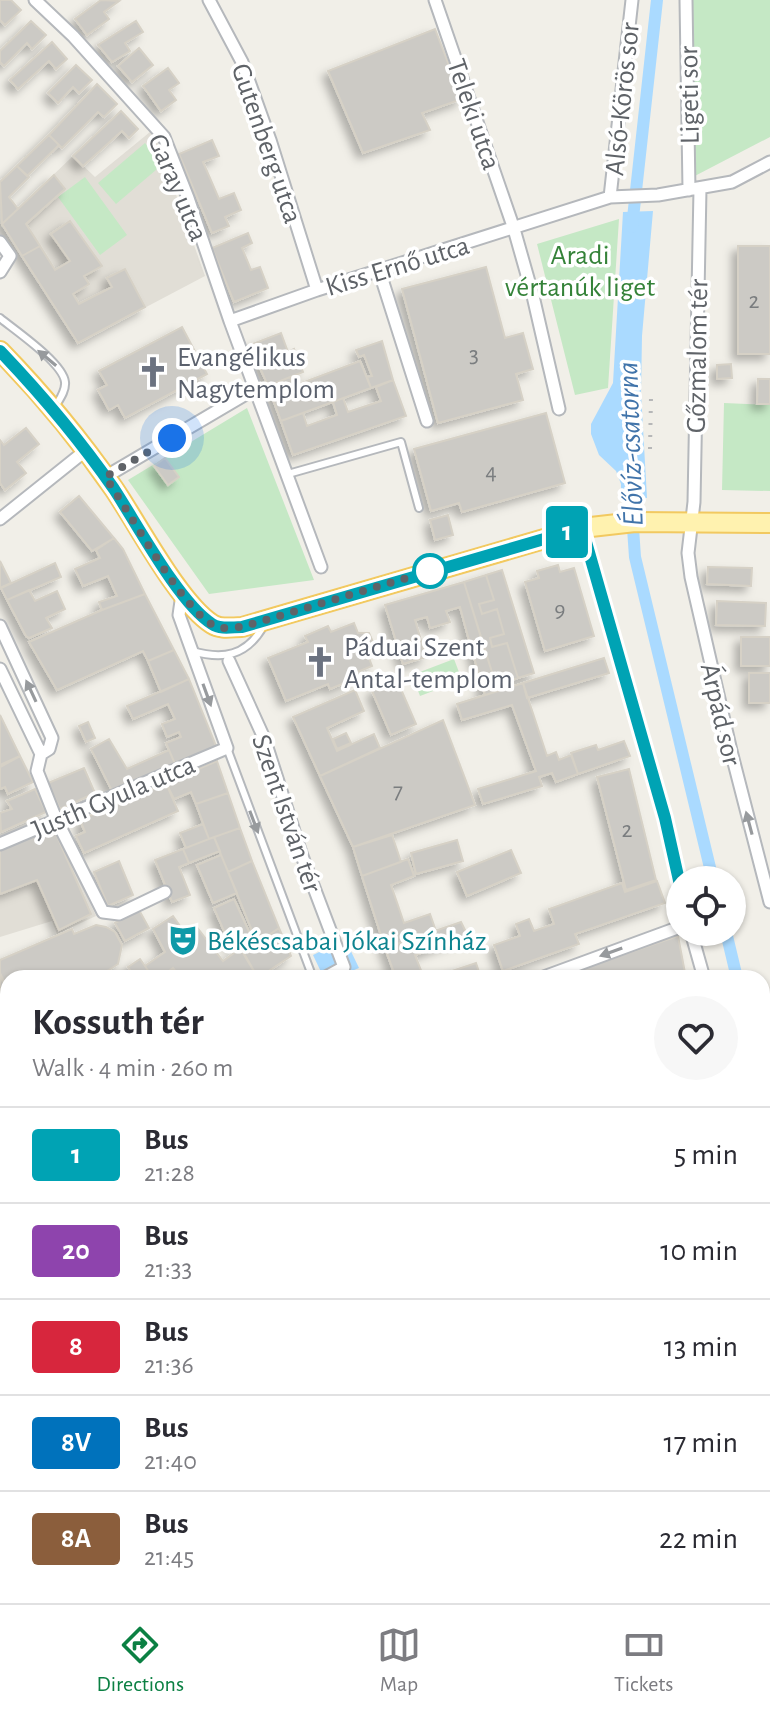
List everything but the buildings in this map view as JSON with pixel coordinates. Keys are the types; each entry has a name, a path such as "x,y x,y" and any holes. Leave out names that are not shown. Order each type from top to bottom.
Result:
{"main road":[{"path":"0,351 54,410 105,477 182,594 200,615 218,627 242,627 582,528 604,524 770,523"}],"street":[{"name":"Garay utca","path":"35,0 73,36 164,137 321,567"},
{"name":"Gutenberg utca","path":"209,0 242,62 317,290"},
{"name":"Teleki utca","path":"435,0 514,229 559,409"},
{"name":"Alsó-Körös sor","path":"610,197 632,0"},
{"name":"Ligeti sor","path":"686,0 694,189"},
{"name":"Kiss Ernő utca","path":"230,321 317,290 610,197 658,195 732,182 770,162"},
{"name":"Gőzmalom tér","path":"691,523 694,189"},
{"path":"0,242 10,256 0,272"},
{"path":"379,270 427,421"},
{"path":"105,477 256,388"},
{"path":"0,519 85,451"},
{"name":"Árpád sor","path":"691,523 688,553 691,577 731,751 770,900"},
{"path":"582,528 665,818 676,866"},
{"name":"Szent István tér","path":"182,594 179,615 227,748"},
{"path":"0,626 52,738 49,749 41,754"},
{"name":"Szent István tér","path":"229,661 264,738 302,856 344,967 339,970"},
{"path":"0,669 41,754 37,771 56,819 103,912 119,914 165,892"},
{"name":"Justh Gyula utca","path":"0,844 227,748"},
{"path":"563,970 666,932"},
{"path":"695,946 702,970"}],"lane":[{"path":"0,318 59,367 65,381 54,410"},
{"path":"288,474 401,442 419,508"},
{"path":"192,651 213,657 249,647 267,619"},
{"path":"227,748 310,970"}],"shaded area":[{"path":"150,132 157,141 205,276 78,343 2,224 73,156 95,177"},
{"path":"54,826 96,916 57,934 52,921 0,937 0,849"}],"green space":[{"path":"693,0 770,0 770,137 689,179"},
{"path":"145,143 163,164 116,204 98,183"},
{"path":"85,177 127,235 100,255 58,197"},
{"name":"Aradi vértanúk liget","path":"619,219 608,388 575,395 537,244"},
{"path":"724,403 770,405 770,491 722,490"},
{"path":"247,408 314,580 209,594 128,480"},
{"path":"454,659 462,680 420,696 412,675"}],"water":[{"path":"653,211 642,336 641,393 647,498 621,499 621,484 616,471 599,455 591,434 591,424 613,383 623,212"},
{"path":"336,944 338,949 348,945 359,968 320,970 313,955"}],"waterway":[{"name":"Élővíz-csatorna","path":"632,227 657,0"},
{"name":"Élővíz-csatorna","path":"630,485 635,557 710,866"},
{"name":"Élővíz-csatorna","path":"729,946 735,970"}],"railway":[{"path":"650,449 651,398"}],"bus line":[{"name":"1","path":"0,351 54,410 112,487 182,594 200,615 218,627 242,627 582,528 665,818 676,866"}],"place":[{"name":"Evangélikus Nagytemplom","path":"153,372"},
{"name":"Páduai Szent Antal-templom","path":"320,662"},
{"name":"Békéscsabai Jókai Színház","path":"183,940"}],"route":[{"path":"172,438 105,477 182,594 211,624 222,628 242,627 430,571"}]}
